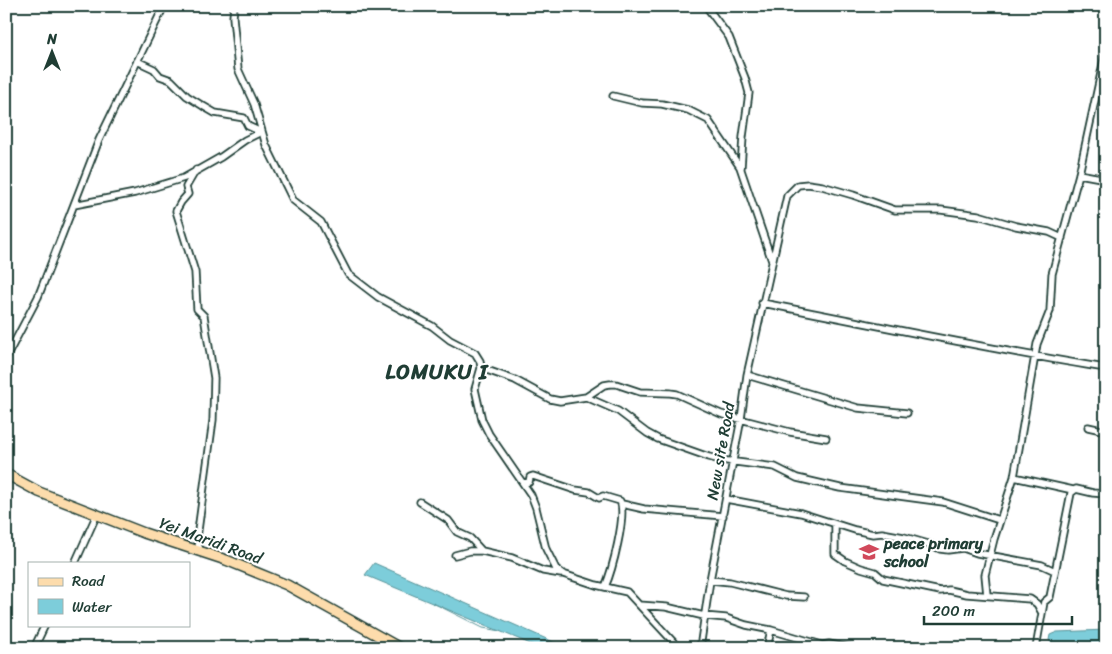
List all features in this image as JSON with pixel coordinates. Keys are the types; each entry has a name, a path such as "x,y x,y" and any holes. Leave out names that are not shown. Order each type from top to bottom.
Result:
{"main road":[{"name":"Yei Maridi Road","path":"6,474 39,492 144,533 235,563 302,592 400,648"}],"street":[{"path":"6,358 38,297 99,140 164,6"},
{"path":"234,6 233,17 238,69 254,104 266,145 293,200 321,222 348,274 378,297 432,326 450,340 471,350 478,357 482,368 476,389 482,420 489,434 531,494 546,549 556,569 563,574"},
{"path":"706,6 729,37 749,93 741,170"},
{"path":"986,595 985,575 999,520 1014,477 1037,344 1050,311 1052,274 1079,174 1106,50"},
{"path":"137,61 154,68 160,76 170,80 187,96 203,106 216,113 244,118 248,126 261,132"},
{"path":"613,96 642,103 662,104 688,110 708,120 741,170 772,261"},
{"path":"74,205 135,193 184,178 261,132"},
{"path":"196,170 186,187 188,194 176,211 195,272 197,309 204,316 214,378 213,420 197,538 200,551"},
{"path":"1079,174 1106,179"},
{"name":"New site Road","path":"700,648 710,580 741,419 747,375 787,196 798,185 808,184 853,194 895,210 941,210 971,214 1016,226 1049,232 1062,238"},
{"path":"762,303 1036,357 1106,368"},
{"path":"482,368 515,380 550,399 569,401 586,397 604,385 616,384 640,392 670,392 694,400 711,411 790,432 826,438"},
{"path":"747,375 858,408 908,413"},
{"path":"586,397 618,411 658,439 709,457 775,467 797,478 840,488 943,502 999,520"},
{"path":"1088,427 1106,431"},
{"path":"523,483 529,482 530,477 533,476 575,490 589,492 598,498 603,496 618,500 622,504 644,509 723,516"},
{"path":"1014,477 1073,490 1078,489 1106,494"},
{"path":"1036,648 1044,602 1050,598 1073,490"},
{"path":"726,498 801,513 835,525 873,534 882,533 904,537 940,549 962,548 1042,565 1055,570"},
{"path":"420,502 448,520 457,532 470,538 482,551"},
{"path":"605,587 619,537 622,504"},
{"path":"75,562 97,514"},
{"path":"835,525 835,554 845,561 875,572 883,580 940,591 949,590 967,594 1030,599 1037,604 1042,613"},
{"path":"455,555 470,551 482,551 512,558 542,570 628,592 679,648"},
{"path":"710,580 730,582 786,596 804,597"},
{"path":"639,605 666,607 704,616 726,618 822,645 830,644 850,648"},
{"path":"34,648 45,626"},
{"path":"767,648 771,630"}],"water":[{"path":"374,563 567,648 540,648 365,575"},
{"path":"1106,630 1106,642 1052,644 1049,640 1050,635 1057,632"}],"waterway":[{"path":"433,603 483,628 500,631"}],"place":[{"name":"peace primary school","path":"869,552"}],"district":[{"name":"LOMUKU I","path":"437,372"}]}
